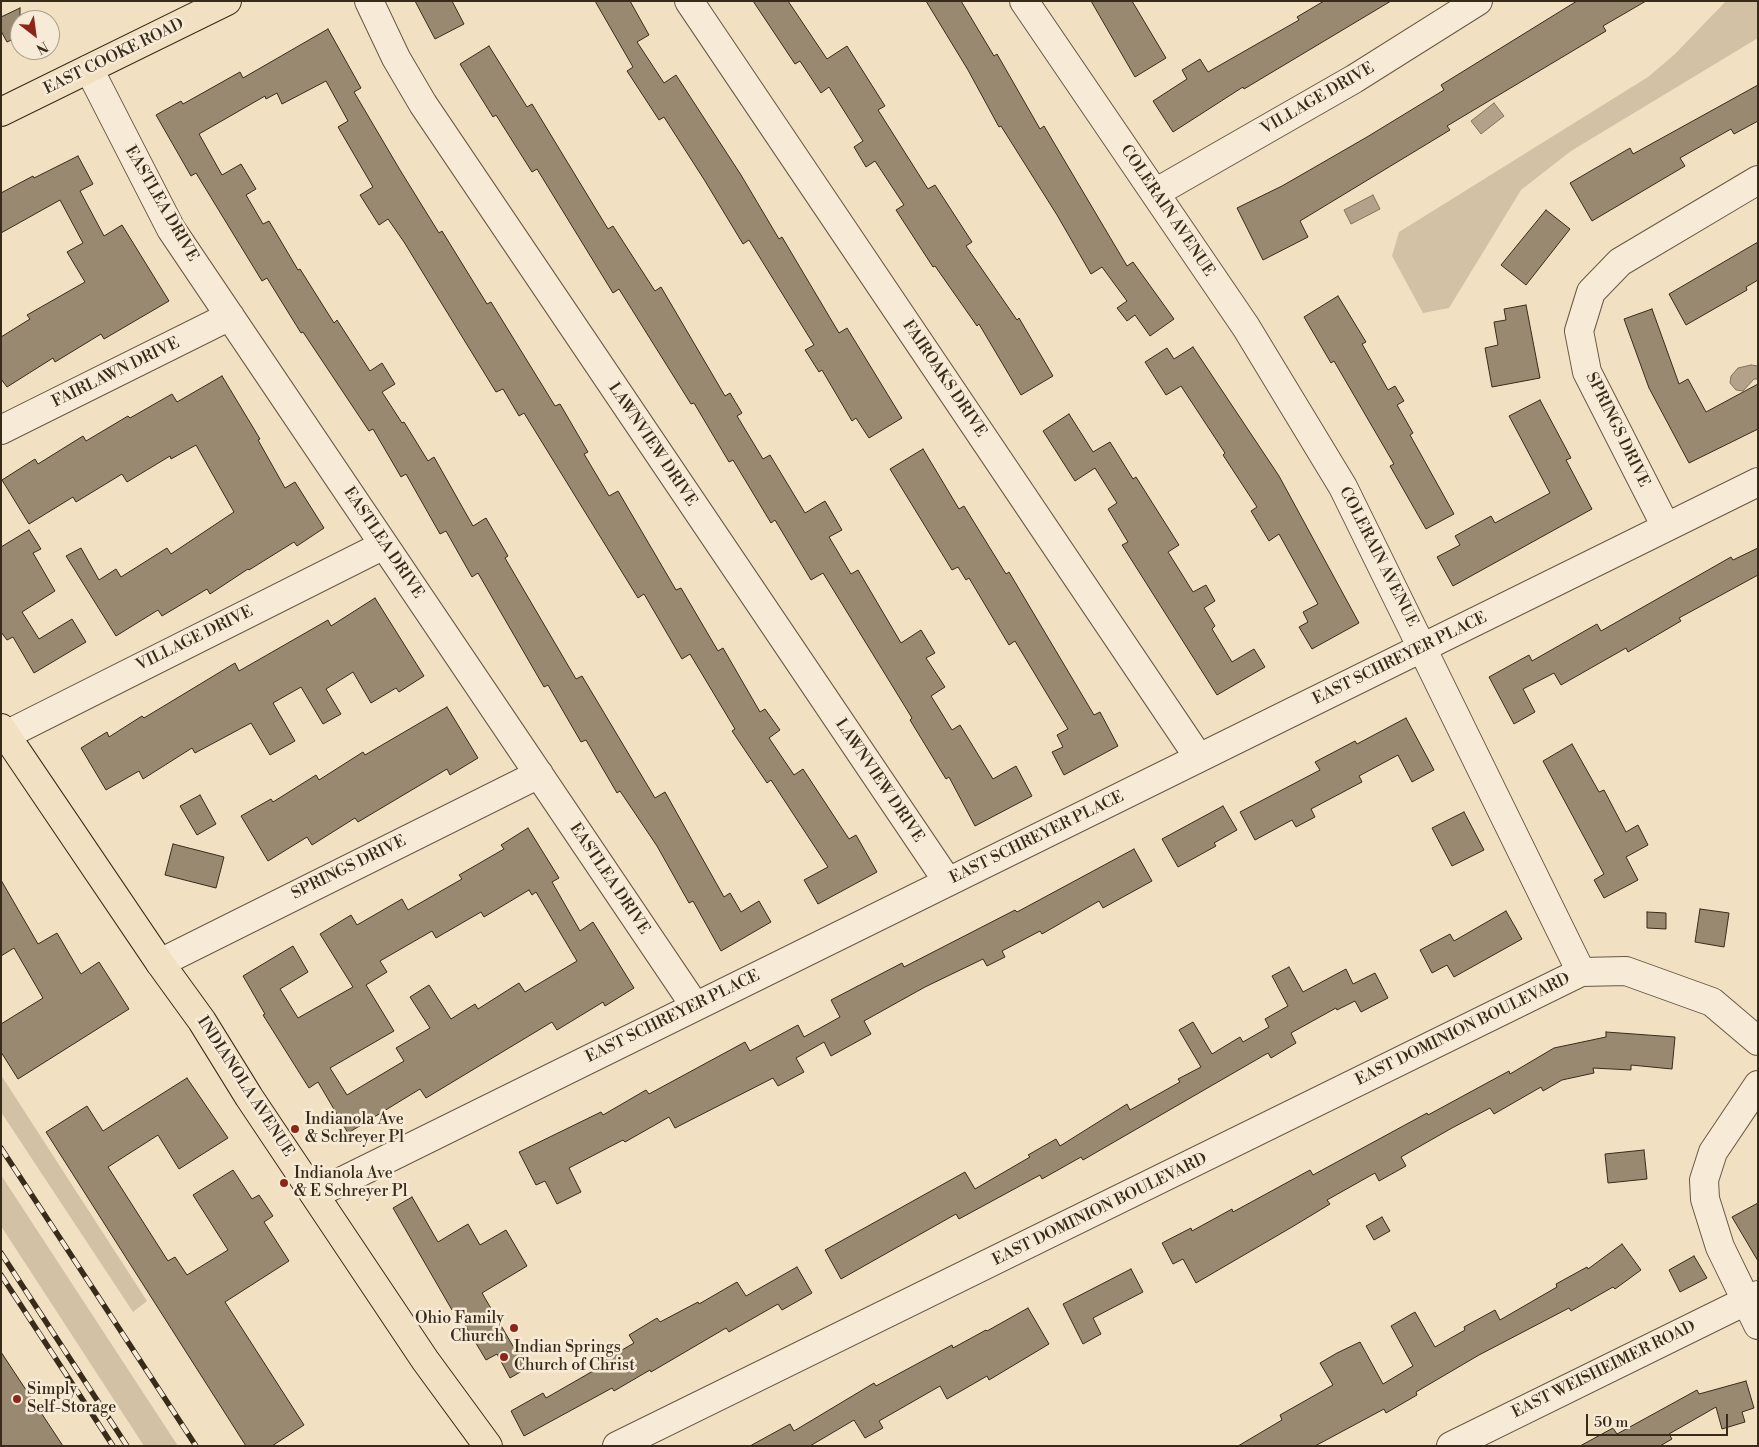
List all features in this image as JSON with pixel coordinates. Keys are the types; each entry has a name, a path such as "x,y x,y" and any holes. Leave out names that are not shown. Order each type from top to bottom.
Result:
{"main road":[{"name":"EAST COOKE ROAD","path":"1,112 227,1"},
{"name":"INDIANOLA AVENUE","path":"4,731 160,963 202,1021 249,1097 316,1194 425,1360 488,1446"}],"street":[{"name":"LAWNVIEW DRIVE","path":"369,1 396,58 423,104 948,882"},
{"name":"FAIROAKS DRIVE","path":"689,1 1198,758"},
{"name":"COLERAIN AVENUE","path":"1024,1 1246,327 1343,487 1424,648 1581,972"},
{"name":"VILLAGE DRIVE","path":"1155,193 1354,79 1478,1"},
{"name":"EASTLEA DRIVE","path":"89,69 171,229 695,1006"},
{"name":"SPRINGS DRIVE","path":"1666,527 1587,372 1579,331 1591,292 1620,262 1758,180"},
{"name":"FAIRLAWN DRIVE","path":"1,430 230,316"},
{"name":"EAST SCHREYER PLACE","path":"316,1194 1758,482"},
{"name":"VILLAGE DRIVE","path":"4,731 384,544"},
{"name":"SPRINGS DRIVE","path":"160,963 539,774"},
{"path":"1581,972 1626,971 1712,1002 1758,1041"},
{"name":"EAST DOMINION BOULEVARD","path":"617,1446 1581,972"},
{"path":"1758,1085 1713,1152 1704,1180 1705,1199 1720,1247 1752,1298 1758,1325"},
{"name":"EAST WEISHEIMER ROAD","path":"1451,1446 1752,1298"}],"shaded area":[{"path":"1726,1 1758,1 1758,38 1571,151 1521,190 1449,308 1423,313 1392,256 1399,232 1648,77 1675,54"},
{"path":"1494,103 1504,116 1481,134 1471,121"},
{"path":"1373,195 1380,209 1351,224 1344,210"},
{"path":"1751,365 1758,366 1758,379 1754,379 1743,391 1736,390 1730,383 1731,376 1738,368"},
{"path":"1,1075 147,1301 133,1312 1,1112"},
{"path":"1,1175 178,1446 144,1446 1,1226"}],"building":[{"path":"415,1 452,1 464,24 435,39"},
{"path":"595,1 630,1 649,35 637,42 664,83 676,75 741,175 779,239 782,237 839,333 847,328 902,418 869,438 856,418 852,421 822,370 819,372 805,350 814,345 749,240 743,244 664,117 659,120 627,71 633,67"},
{"path":"753,1 788,1 827,59 847,46 885,106 878,110 928,189 935,185 972,242 966,246 1017,320 1019,318 1053,376 1021,395 979,324 977,326 935,266 933,267 896,210 904,205 875,161 866,167 854,147 863,141 829,87 821,93 800,61 795,64"},
{"path":"926,1 961,1 994,56 997,54 1040,129 1044,126 1127,266 1133,262 1174,319 1150,336 1135,315 1127,321 1117,308 1127,301 1102,267 1091,274 1057,215 1001,126 999,127 968,70"},
{"path":"1091,1 1132,1 1166,58 1135,77"},
{"path":"1324,1 1391,1 1244,89 1243,87 1173,132 1153,101 1187,79 1182,70 1200,59 1208,72 1299,20 1297,17"},
{"path":"1577,1 1646,1 1603,26 1606,31 1447,126 1450,130 1300,221 1308,237 1263,260 1237,208 1282,186 1367,137 1444,90 1441,85"},
{"path":"10,13 10,41 7,42 1,31 1,17"},
{"path":"328,29 361,88 354,92 400,170 439,233 442,231 487,304 491,302 555,406 560,404 588,452 584,454 609,496 618,491 676,590 681,588 718,651 723,648 760,712 765,709 780,730 769,738 794,775 803,769 849,839 856,835 877,872 818,904 804,880 828,867 771,780 767,783 732,731 735,729 690,654 682,659 644,594 638,598 524,413 519,416 503,389 496,392 404,242 388,219 379,225 360,195 373,187 338,127 348,121 326,81 282,104 277,93 266,99 265,96 199,134 222,175 241,164 256,189 246,195 263,224 269,221 298,270 300,269 334,323 337,320 370,371 382,363 395,384 382,392 402,423 404,422 428,461 434,457 473,526 486,518 508,556 505,558 576,679 582,676 655,798 665,792 724,897 730,893 741,912 759,901 771,922 721,951 693,901 689,903 657,846 620,791 617,793 586,740 581,742 548,685 544,687 478,573 472,577 446,531 440,534 406,474 401,477 373,429 369,431 303,332 301,333 267,278 262,281 196,173 191,176 156,115 181,101 183,104 240,72 243,78"},
{"path":"489,46 527,107 532,104 608,229 613,226 655,291 661,287 725,396 730,393 742,413 737,416 763,459 770,455 805,513 825,501 842,530 829,537 851,574 858,570 901,643 921,630 935,653 926,658 945,687 931,696 952,730 960,725 993,779 1016,766 1032,796 975,826 949,777 946,779 910,720 912,718 823,573 811,580 775,520 771,523 733,460 729,462 694,403 691,404 619,289 613,293 537,169 532,172 496,115 493,117 460,64"},
{"path":"1758,85 1758,121 1734,134 1731,129 1680,158 1685,166 1592,221 1570,183 1630,148 1633,154"},
{"path":"78,156 93,184 80,191 104,236 122,225 169,301 104,339 101,334 55,362 53,358 7,387 1,379 1,337 30,319 27,315 85,282 67,252 83,243 60,200 1,233 1,193"},
{"path":"1546,210 1570,229 1526,285 1501,265"},
{"path":"1758,242 1758,280 1746,287 1747,290 1686,325 1669,294"},
{"path":"1338,296 1366,342 1362,344 1388,390 1395,386 1404,401 1397,405 1413,433 1410,435 1454,514 1426,529 1390,466 1394,464 1334,361 1331,363 1304,317"},
{"path":"1526,305 1540,378 1492,387 1485,348 1498,345 1494,322 1506,320 1504,309"},
{"path":"1652,309 1679,384 1688,379 1706,412 1758,384 1758,429 1689,463 1649,388 1624,319"},
{"path":"1193,347 1279,476 1359,623 1312,649 1299,627 1308,622 1303,612 1318,604 1279,534 1269,541 1251,511 1257,507 1223,455 1225,453 1181,386 1166,395 1145,362 1167,348 1174,359"},
{"path":"222,376 260,439 258,440 285,488 295,482 324,528 297,546 294,542 210,594 207,589 162,616 158,610 116,636 66,556 81,548 99,580 116,569 121,577 167,548 171,554 234,512 196,445 171,459 170,456 127,482 122,474 76,502 73,497 29,524 2,480 35,459 38,464 83,436 86,441 128,416 130,418 172,394 177,402"},
{"path":"1540,400 1571,458 1566,460 1592,509 1453,586 1437,557 1460,545 1455,536 1491,516 1495,523 1550,493 1509,416"},
{"path":"1069,414 1093,452 1110,442 1133,479 1136,477 1179,545 1168,552 1193,592 1206,585 1215,601 1204,608 1215,626 1212,629 1232,662 1254,649 1265,667 1217,695 1122,545 1128,542 1108,509 1117,503 1095,468 1075,481 1043,431"},
{"path":"923,449 959,509 964,506 1006,574 1009,572 1094,715 1100,712 1118,746 1064,775 1052,752 1063,747 1057,735 1068,729 1015,641 1009,645 969,578 966,580 958,567 952,570 890,469"},
{"path":"29,530 41,549 33,553 55,591 22,612 39,639 72,619 86,642 34,673 13,637 7,640 1,632 1,547"},
{"path":"1758,548 1758,575 1679,618 1681,621 1628,652 1626,648 1561,685 1554,673 1523,689 1535,712 1514,724 1489,677 1529,655 1532,661 1597,624 1601,631 1731,557 1733,560"},
{"path":"375,598 424,676 399,692 396,688 371,703 353,672 326,689 341,714 323,724 301,687 273,703 295,741 270,755 251,723 195,753 192,748 143,779 139,771 106,790 81,748 107,732 109,737 142,716 144,718 235,663 239,671 328,620 331,626"},
{"path":"447,707 478,758 450,775 447,769 358,822 355,818 312,845 307,837 268,861 241,816 271,799 273,802 316,775 319,780 363,752 365,755"},
{"path":"1406,718 1434,770 1412,782 1398,755 1359,776 1362,782 1311,809 1315,817 1296,827 1292,820 1255,840 1240,812 1320,770 1315,762 1355,741 1357,744"},
{"path":"1572,744 1599,792 1604,790 1626,832 1638,825 1648,845 1626,857 1638,880 1604,898 1594,880 1604,874 1543,761"},
{"path":"200,795 216,824 197,835 180,806"},
{"path":"1223,806 1237,830 1214,843 1216,846 1178,867 1162,839"},
{"path":"1464,812 1484,850 1452,866 1432,828"},
{"path":"528,828 559,878 552,882 580,931 593,922 634,988 605,1006 603,1002 557,1030 552,1022 426,1098 420,1089 348,1133 318,1082 309,1088 263,1015 265,1014 243,976 293,946 308,972 280,989 298,1018 353,987 320,934 351,915 357,925 402,899 408,910 462,879 459,875 504,849 501,845","holes":["529,890 532,895 536,892 577,961 525,992 519,983 478,1009 475,1004 451,1019 429,985 410,997 430,1028 396,1048 404,1061 347,1095 330,1068 394,1031 366,985 387,972 380,961 432,931 436,938 481,912 484,917"]},
{"path":"173,844 224,857 216,888 165,875"},
{"path":"1134,849 1152,881 1103,908 1099,901 1042,934 1040,931 1002,951 1005,957 987,966 983,959 925,987 864,1021 871,1034 831,1056 824,1042 796,1058 804,1072 778,1086 773,1078 675,1128 669,1117 625,1142 623,1140 569,1168 581,1192 557,1204 545,1181 536,1185 519,1152 601,1112 603,1115 646,1090 649,1094 745,1042 750,1051 798,1025 804,1037 840,1017 831,1000 902,963 904,967 1015,910 1017,912"},
{"path":"1,880 38,944 57,933 81,974 99,962 129,1009 18,1079 1,1052 1,1024 43,998 14,948 1,956"},
{"path":"1700,909 1729,913 1724,947 1695,942"},
{"path":"1506,911 1522,939 1454,977 1447,965 1432,973 1420,950 1450,934 1454,941"},
{"path":"1647,912 1666,913 1666,929 1647,928"},
{"path":"1289,967 1303,992 1346,969 1353,984 1375,973 1388,998 1361,1012 1355,1001 1337,1010 1336,1008 1291,1033 1296,1043 1271,1058 1268,1053 1083,1160 1081,1157 1042,1179 1040,1175 959,1219 956,1214 841,1279 825,1250 965,1172 975,1189 1030,1157 1028,1155 1056,1139 1060,1146 1127,1104 1130,1110 1180,1082 1178,1079 1201,1067 1179,1030 1193,1022 1212,1054 1240,1037 1243,1042 1269,1027 1265,1019 1288,1006 1272,976"},
{"path":"1606,1032 1675,1037 1672,1069 1631,1065 1631,1070 1593,1068 1594,1073 1562,1080 1543,1091 1541,1087 1494,1114 1490,1108 1401,1157 1406,1166 1379,1181 1375,1173 1327,1200 1330,1204 1196,1283 1183,1259 1173,1264 1162,1243 1191,1228 1192,1231 1232,1209 1233,1212 1310,1170 1313,1175 1509,1071 1510,1074 1554,1048 1606,1037"},
{"path":"187,1078 228,1138 179,1169 158,1135 108,1167 168,1261 175,1257 187,1275 228,1250 193,1195 233,1170 252,1199 259,1195 273,1216 264,1222 289,1261 225,1302 304,1425 272,1446 246,1446 46,1132 87,1106 103,1131"},
{"path":"1644,1150 1647,1179 1608,1183 1605,1154"},
{"path":"412,1197 438,1242 468,1224 480,1245 506,1230 527,1266 482,1293 517,1353 520,1351 529,1367 510,1378 497,1354 486,1360 455,1308 452,1310 393,1208"},
{"path":"1758,1203 1758,1261 1732,1217"},
{"path":"1382,1217 1390,1231 1374,1240 1366,1226"},
{"path":"1622,1244 1641,1270 1615,1289 1613,1287 1571,1311 1569,1308 1479,1355 1416,1392 1417,1395 1386,1413 1384,1409 1315,1446 1238,1446 1282,1420 1280,1415 1333,1385 1320,1363 1337,1353 1360,1342 1383,1384 1413,1366 1391,1326 1415,1312 1435,1347 1465,1330 1464,1327 1495,1310 1500,1320 1557,1287 1556,1284 1587,1267 1588,1269"},
{"path":"1694,1256 1707,1278 1680,1292 1669,1270"},
{"path":"797,1267 812,1293 782,1310 778,1304 729,1332 726,1328 651,1372 650,1370 614,1391 612,1388 524,1436 511,1411 543,1393 546,1398 600,1367 598,1364 634,1343 629,1335 657,1318 660,1322 698,1302 699,1304 737,1282 746,1296"},
{"path":"1131,1269 1143,1292 1093,1318 1101,1334 1083,1344 1063,1304"},
{"path":"1028,1308 1049,1344 989,1380 987,1376 947,1399 940,1386 879,1421 883,1428 865,1438 854,1420 810,1446 750,1446 790,1424 794,1431 874,1383 876,1386 952,1345 953,1348"},
{"name":"Simply Self-Storage","path":"1,1352 63,1446 1,1446"},
{"path":"1746,1381 1754,1408 1742,1412 1745,1422 1722,1429 1716,1407 1669,1434 1672,1439 1660,1446 1580,1446 1613,1428 1617,1434 1697,1390 1699,1394"}],"railway":[{"path":"1,1148 196,1446"},
{"path":"1,1253 127,1446"},
{"path":"1,1275 113,1446"}],"place":[{"name":"Indianola Ave & Schreyer Pl","path":"295,1129"},
{"name":"Indianola Ave & E Schreyer Pl","path":"284,1183"},
{"name":"Ohio Family Church","path":"514,1328"},
{"name":"Indian Springs Church of Christ","path":"504,1357"},
{"name":"Simply Self-Storage","path":"17,1399"}]}
